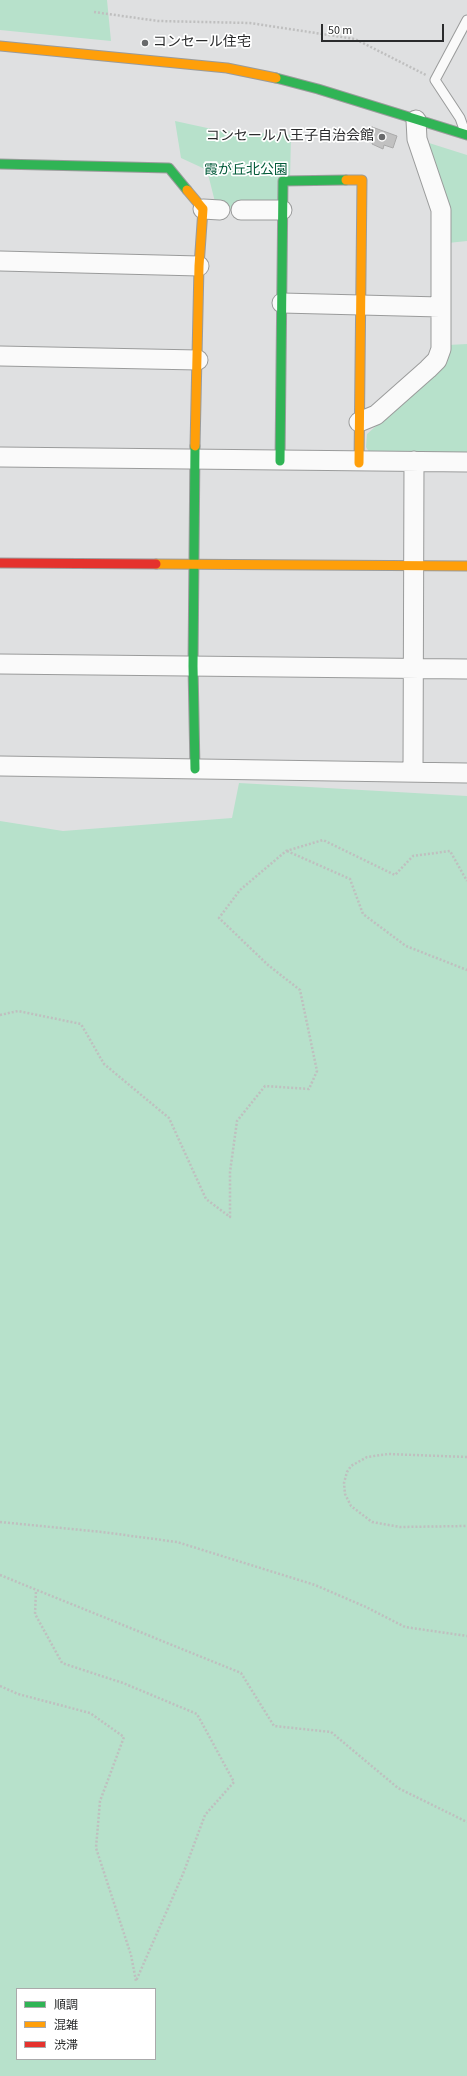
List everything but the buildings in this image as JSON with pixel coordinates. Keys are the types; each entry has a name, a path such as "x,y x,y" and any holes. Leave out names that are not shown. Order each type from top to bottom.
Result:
{"street":[{"path":"0,46 227,68 284,80 466,135"},
{"path":"359,422 376,415 437,360 441,349 441,210 417,139 416,120"},
{"path":"0,164 169,168 211,209 199,266 193,666 195,769"},
{"path":"280,461 283,181 362,180 359,462"},
{"path":"241,210 282,210"},
{"path":"0,261 199,266"},
{"path":"282,303 440,307"},
{"path":"0,356 198,360"},
{"path":"0,457 467,462"},
{"path":"413,771 414,461"},
{"path":"0,563 194,563 467,566"},
{"path":"0,664 467,669"},
{"path":"0,766 467,773"}],"lane":[{"path":"466,135 460,118 435,80 467,20"}],"path":[{"path":"94,12 158,21 250,23 355,39 435,80"},
{"path":"0,1015 18,1011 81,1024 104,1064 169,1118 206,1199 230,1217 230,1172 237,1121 265,1086 309,1088 317,1071 300,990 268,965 219,918 240,890 286,851 323,840 395,875 413,856 450,851 467,881"},
{"path":"286,851 350,879 363,914 406,946 467,970"},
{"path":"467,1457 388,1454 367,1457 351,1466 347,1472 344,1483 345,1494 351,1506 372,1522 400,1527 467,1526"},
{"path":"0,1522 102,1532 177,1542 315,1585 366,1607 405,1627 467,1636"},
{"path":"0,1575 241,1673 274,1726 331,1732 398,1788 467,1822"},
{"path":"0,1686 18,1694 90,1713 124,1737 100,1801 96,1848 131,1955 136,1981 183,1874 205,1815 234,1782 197,1714 123,1683 62,1663 35,1614 36,1590"}],"green space":[{"path":"0,0 107,0 111,41 0,30"},
{"name":"霞が丘北公園","path":"175,121 221,131 291,135 290,181 282,210 217,210 207,170 181,158"},
{"path":"429,143 467,155 467,241 448,243 449,212"},
{"path":"467,344 467,457 372,457 366,447 367,434 447,363 448,345"},
{"path":"239,783 467,796 467,2076 0,2076 0,821 63,831 232,818"}],"traffic: fast":[{"path":"276,78 318,89 467,135"},
{"path":"0,164 169,168 187,190"},
{"path":"280,461 283,181 346,180"},
{"path":"195,446 193,666 195,769"}],"traffic: slow":[{"path":"0,46 227,68 276,78"},
{"path":"346,180 362,180 359,463"},
{"path":"187,190 203,209 199,266 195,446"},
{"path":"156,564 467,566"}],"traffic: jam":[{"path":"0,563 156,564"}],"place":[{"name":"コンセール住宅","path":"145,43"},
{"name":"コンセール八王子自治会館","path":"382,137"}]}
